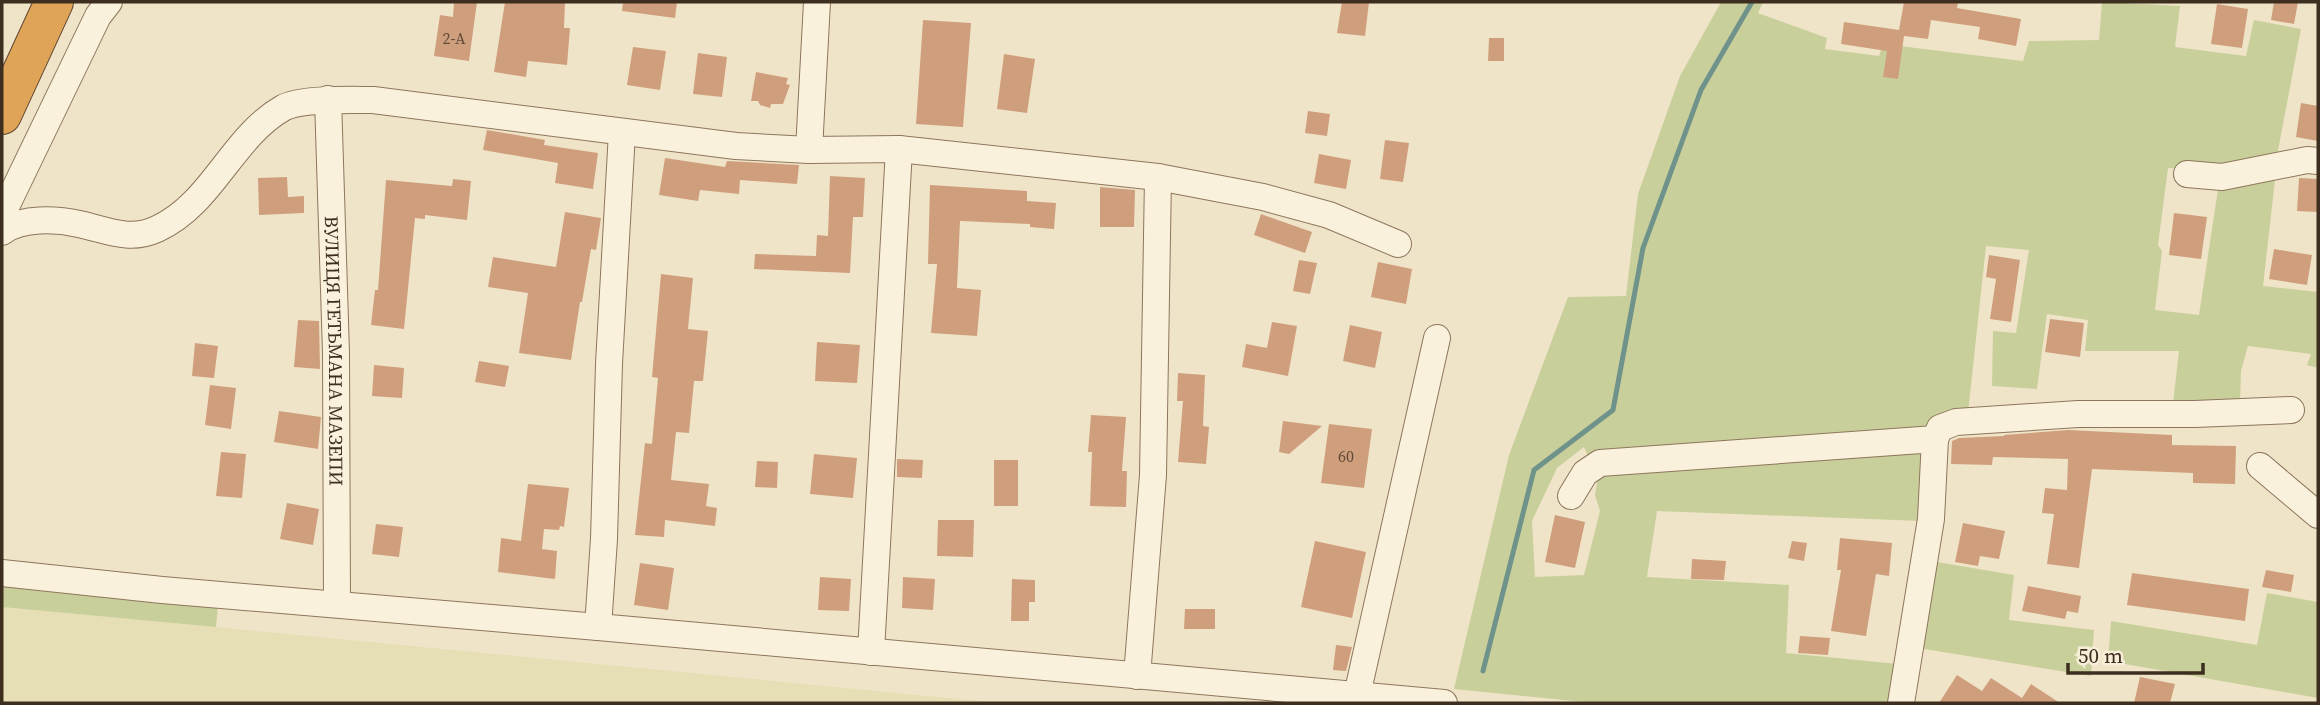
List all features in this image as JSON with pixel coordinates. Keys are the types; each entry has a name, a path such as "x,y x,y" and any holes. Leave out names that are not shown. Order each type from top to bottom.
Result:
{"highway":[{"path":"2,115 54,2"}],"street":[{"path":"2,215 98,16 109,2"},
{"path":"809,150 817,2"},
{"path":"2,232 9,227 41,222 79,224 122,236 141,235 156,230 176,219 218,176 255,130 284,106 328,99 373,100 736,146 809,150 899,149 1158,177 1264,197 1329,215 1398,244"},
{"name":"ВУЛИЦЯ ГЕТЬМАНА МАЗЕПИ","path":"328,99 336,353 337,604"},
{"path":"598,627 622,132"},
{"path":"871,652 899,149"},
{"path":"2187,174 2222,177 2307,160 2318,161"},
{"path":"1137,676 1153,475 1158,177"},
{"path":"1357,695 1437,338"},
{"path":"1901,703 1931,519 1935,439 1940,428 1956,422 2078,414 2195,414 2291,410"},
{"path":"1571,496 1585,473 1600,463 1935,439"},
{"path":"2260,466 2318,515"},
{"path":"2,573 162,590 1444,703"}],"shaded area":[{"path":"2,607 216,627 1000,703 2,703"}],"green space":[{"path":"1721,2 1763,2 1758,13 1827,38 1825,49 1879,56 1883,44 2023,61 2029,41 2099,40 2102,2 2180,6 2175,47 2246,56 2254,20 2301,29 2277,156 2225,171 2168,168 2158,245 2162,251 2155,310 2199,315 2219,183 2276,171 2263,286 2318,292 2318,368 2307,365 2311,354 2248,346 2241,371 2240,405 2173,403 2179,351 2085,351 2088,320 2047,314 2037,389 1992,386 1993,331 2016,333 2029,250 1986,246 1968,413 1952,414 1938,419 1927,426 1917,438 1591,463 1584,447 1557,468 1532,521 1535,577 1584,575 1600,511 1595,495 1599,472 1917,450 1924,454 1921,521 1657,511 1647,577 1789,585 1786,653 1898,664 1893,703 1593,703 1454,689 1509,455 1568,297 1626,296 1638,194 1680,76"},
{"path":"1931,561 2014,575 2009,620 2094,630 2091,676 1918,648"},
{"path":"2,586 218,605 216,627 2,607"},
{"path":"2267,593 2318,602 2318,698 2108,661 2111,621 2257,645"}],"building":[{"path":"454,2 477,2 469,61 434,56 440,15 453,17"},
{"path":"505,2 565,2 564,28 570,28 567,65 528,61 526,77 494,72"},
{"path":"623,2 677,2 675,18 622,11"},
{"path":"1342,2 1369,2 1365,36 1337,33"},
{"path":"1904,2 1958,2 1957,8 2021,19 2016,46 1978,39 1980,27 1931,20 1928,39 1904,36 1898,79 1883,77 1887,51 1841,44 1844,22 1899,30"},
{"path":"2274,2 2298,2 2294,24 2271,20"},
{"path":"2217,4 2248,9 2242,48 2211,44"},
{"path":"923,20 971,23 963,127 916,124"},
{"path":"1489,38 1504,38 1504,61 1488,61"},
{"path":"633,47 666,51 660,90 627,85"},
{"path":"698,53 727,57 722,97 693,94"},
{"path":"1004,54 1035,59 1027,113 997,109"},
{"path":"756,72 788,78 786,84 790,85 783,104 771,104 770,108 760,105 758,101 751,101"},
{"path":"2301,103 2318,106 2318,141 2296,137"},
{"path":"1308,111 1330,114 1327,136 1305,133"},
{"path":"487,130 545,140 544,145 598,153 593,189 555,183 558,163 483,150"},
{"path":"1385,140 1409,143 1403,182 1380,179"},
{"path":"1319,154 1351,160 1346,189 1314,183"},
{"path":"665,158 725,167 727,161 799,165 797,184 740,180 739,194 700,190 698,201 659,195"},
{"path":"830,176 865,178 863,217 853,217 850,273 754,269 755,254 816,256 817,235 828,236"},
{"path":"287,177 288,197 304,196 304,213 259,215 258,178"},
{"path":"2299,178 2318,179 2318,212 2297,211"},
{"path":"453,179 471,181 467,220 425,215 425,219 415,218 404,329 371,325 375,290 378,290 386,180 452,186"},
{"path":"930,185 1027,191 1027,201 1056,203 1054,229 1030,227 1030,224 960,221 957,288 981,290 977,336 931,333 937,264 928,264"},
{"path":"1100,187 1135,190 1134,227 1100,227"},
{"path":"565,212 601,218 596,250 591,249 571,360 519,353 528,293 488,287 493,257 556,267"},
{"path":"2174,213 2207,217 2201,259 2169,255"},
{"path":"1261,214 1312,232 1305,253 1254,235"},
{"path":"2274,249 2312,255 2307,285 2269,279"},
{"path":"1989,255 2020,260 2011,322 1990,319 1996,279 1986,277"},
{"path":"1299,260 1317,263 1310,294 1293,291"},
{"path":"1378,262 1412,269 1406,304 1371,297"},
{"path":"661,274 693,278 688,329 708,331 703,381 694,381 689,433 676,432 671,480 709,484 706,506 717,508 715,526 665,520 664,537 635,535 645,443 652,444 658,378 652,377"},
{"path":"2050,319 2084,323 2080,357 2045,352"},
{"path":"298,320 319,321 320,369 294,367"},
{"path":"1272,322 1297,326 1288,376 1242,367 1246,344 1267,348"},
{"path":"1350,325 1382,332 1375,368 1343,361"},
{"path":"817,342 860,345 857,383 815,381"},
{"path":"195,343 218,346 214,378 192,376"},
{"path":"479,361 509,366 505,387 475,382"},
{"path":"374,365 404,368 402,398 372,396"},
{"path":"1178,373 1205,375 1203,426 1209,427 1206,464 1178,462 1183,401 1177,401"},
{"path":"210,385 236,388 231,429 205,425"},
{"path":"279,411 321,417 318,449 274,442"},
{"path":"1091,415 1126,417 1122,471 1127,471 1126,507 1090,506 1092,452 1088,452"},
{"path":"1283,421 1322,426 1289,454 1279,452"},
{"path":"1329,424 1372,429 1364,488 1321,483"},
{"path":"2068,430 2172,435 2172,445 2236,446 2235,484 2193,483 2193,473 2092,469 2079,568 2047,564 2054,514 2042,513 2045,488 2067,490 2068,459 1993,457 1992,465 1951,464 1952,441 1959,438"},
{"path":"221,452 246,454 242,498 216,496"},
{"path":"814,454 857,458 853,498 810,494"},
{"path":"897,459 923,460 922,478 897,477"},
{"path":"994,460 1018,460 1018,506 994,506"},
{"path":"757,461 778,462 777,488 755,487"},
{"path":"528,484 569,488 564,527 560,526 559,530 544,529 542,549 557,551 555,579 498,572 501,538 521,541"},
{"path":"287,503 319,509 313,545 280,539"},
{"path":"1555,515 1585,522 1575,568 1545,562"},
{"path":"938,520 974,520 973,557 937,556"},
{"path":"1963,523 2005,531 1999,559 1980,556 1978,566 1955,562"},
{"path":"376,524 403,527 399,557 372,554"},
{"path":"1840,538 1892,543 1889,576 1876,574 1866,636 1831,631 1841,570 1837,570"},
{"path":"1315,541 1366,552 1352,618 1301,607"},
{"path":"1792,541 1807,543 1804,561 1788,558"},
{"path":"1692,559 1726,561 1724,580 1691,579"},
{"path":"640,563 674,568 668,610 634,605"},
{"path":"2266,570 2294,575 2291,592 2262,587"},
{"path":"2132,573 2249,589 2245,621 2127,605"},
{"path":"820,577 851,579 849,611 818,610"},
{"path":"903,577 935,579 933,610 902,608"},
{"path":"1012,579 1035,580 1035,602 1029,602 1029,621 1011,621"},
{"path":"2028,586 2081,596 2078,613 2067,611 2065,619 2022,611"},
{"path":"1185,609 1215,609 1215,629 1184,629"},
{"path":"1800,636 1830,638 1828,655 1798,653"},
{"path":"1336,645 1352,647 1346,671 1333,670"},
{"path":"1957,675 1982,691 1991,678 2022,698 2031,684 2060,703 1939,703"},
{"path":"2140,677 2175,684 2170,703 2134,703"}],"waterway":[{"path":"1483,671 1534,470 1613,410 1643,248 1701,90 1752,2"}]}
